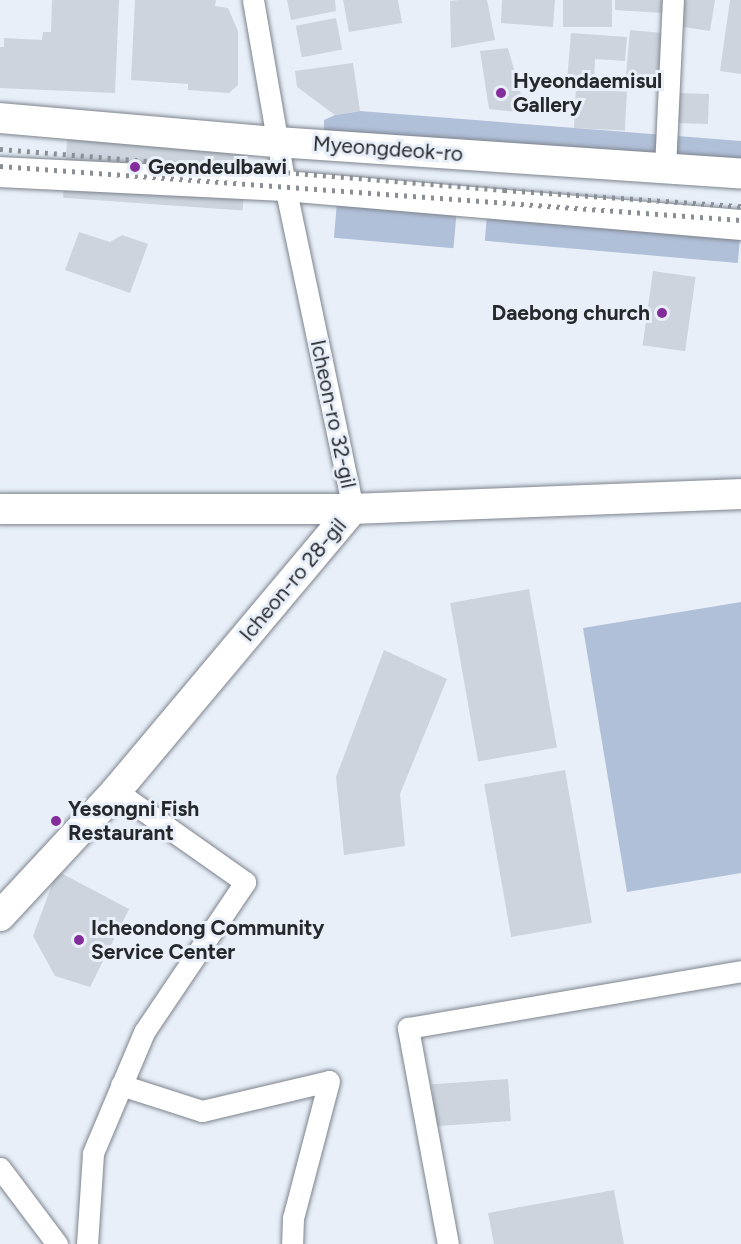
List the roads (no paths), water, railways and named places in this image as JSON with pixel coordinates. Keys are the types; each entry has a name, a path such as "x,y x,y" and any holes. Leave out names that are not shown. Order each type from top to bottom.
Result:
{"main road":[{"name":"Myeongdeok-ro","path":"0,118 276,142 741,174"},
{"path":"0,172 285,186 741,225"},
{"name":"Icheon-ro 28-gil","path":"0,916 116,791 352,509 741,494"},
{"name":"Icheon-ro 32-gil","path":"0,509 352,509"}],"street":[{"name":"Icheon-ro 32-gil","path":"253,0 276,142 352,509"},
{"path":"665,168 674,0"},
{"path":"87,1244 93,1152 144,1032 245,882 116,791"},
{"path":"448,1244 408,1028 741,971"},
{"path":"121,1085 202,1111 329,1081 293,1218 292,1244"},
{"path":"0,1168 57,1244"}],"railway":[{"path":"0,149 504,190 741,206"},
{"path":"0,166 741,220"}],"place":[{"name":"Hyeondaemisul Gallery","path":"501,93"},
{"name":"Geondeulbawi","path":"135,167"},
{"name":"Daebong church","path":"662,313"},
{"name":"Yesongni Fish Restaurant","path":"56,821"},
{"name":"Icheondong Community Service Center","path":"79,940"}]}
